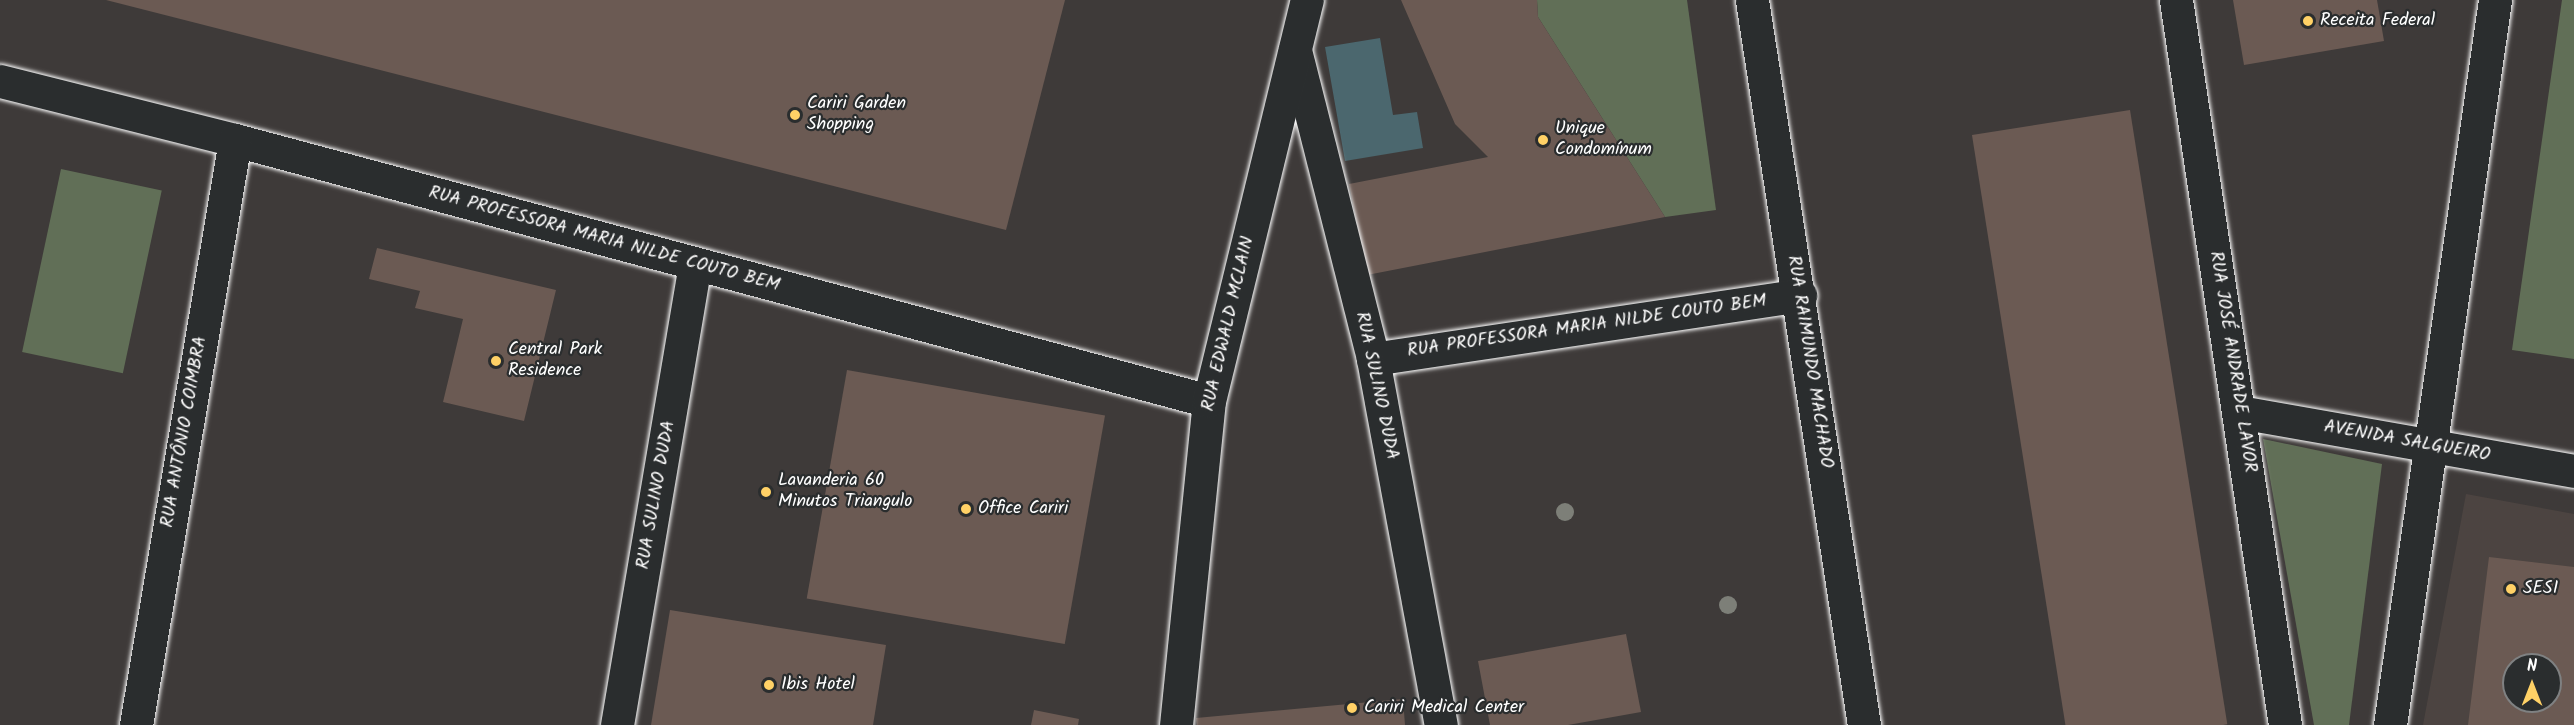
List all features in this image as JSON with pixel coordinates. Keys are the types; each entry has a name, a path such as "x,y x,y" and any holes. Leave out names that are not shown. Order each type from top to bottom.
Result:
{"street":[{"name":"RUA EDWALD MCLAIN","path":"1176,725 1209,400 1307,0"},
{"name":"RUA RAIMUNDO MACHADO","path":"1752,0 1800,295 1864,725"},
{"name":"RUA JOSÉ ANDRADE LAVOR","path":"2176,0 2240,412 2285,725"},
{"path":"2390,725 2495,0"},
{"name":"RUA SULINO DUDA","path":"1295,50 1373,359 1442,725"},
{"name":"RUA PROFESSORA MARIA NILDE COUTO BEM","path":"0,81 235,140 694,265 1209,400"},
{"name":"RUA ANTÔNIO COIMBRA","path":"136,725 235,140"},
{"name":"RUA SULINO DUDA","path":"617,725 694,265"},
{"name":"RUA PROFESSORA MARIA NILDE COUTO BEM","path":"1373,359 1800,295"},
{"name":"AVENIDA SALGUEIRO","path":"2240,412 2574,471"}],"shaded area":[{"name":"SESI","path":"2466,494 2574,514 2574,725 2423,725"}],"green space":[{"path":"1537,0 1687,0 1716,210 1665,217 1538,17"},
{"path":"2562,0 2574,0 2574,359 2512,350"},
{"path":"61,169 162,190 123,373 22,352"},
{"path":"2263,439 2382,464 2349,725 2314,725"}],"water":[{"path":"1380,38 1393,115 1417,112 1423,148 1345,161 1325,47"}],"building":[{"name":"Cariri Garden Shopping","path":"106,0 1065,0 1006,230"},
{"name":"Unique Condomínum","path":"1401,0 1537,0 1538,17 1665,217 1367,275 1349,184 1488,157 1455,124"},
{"name":"Receita Federal","path":"2233,0 2377,0 2384,41 2244,65"},
{"path":"2130,110 2227,724 2065,725 1972,135"},
{"name":"Central Park Residence","path":"377,248 556,290 524,421 443,402 463,319 415,308 420,291 369,279"},
{"name":"Office Cariri","path":"847,370 1105,415 1065,644 807,598"},
{"path":"2489,557 2574,567 2574,725 2468,725"},
{"name":"Ibis Hotel","path":"670,610 886,645 873,725 651,725"},
{"path":"1626,634 1641,712 1568,725 1490,725 1478,661"},
{"name":"Cariri Medical Center","path":"1403,699 1405,725 1197,725 1196,718"},
{"path":"1034,710 1079,719 1078,725 1031,725"}],"place":[{"name":"Receita Federal","path":"2308,21"},
{"name":"Cariri Garden Shopping","path":"795,115"},
{"name":"Unique Condomínum","path":"1543,140"},
{"name":"Central Park Residence","path":"496,361"},
{"name":"Lavanderia 60 Minutos Triangulo","path":"766,492"},
{"name":"Office Cariri","path":"966,509"},
{"name":"SESI","path":"2511,589"},
{"name":"Ibis Hotel","path":"769,685"},
{"name":"Cariri Medical Center","path":"1352,708"}]}
